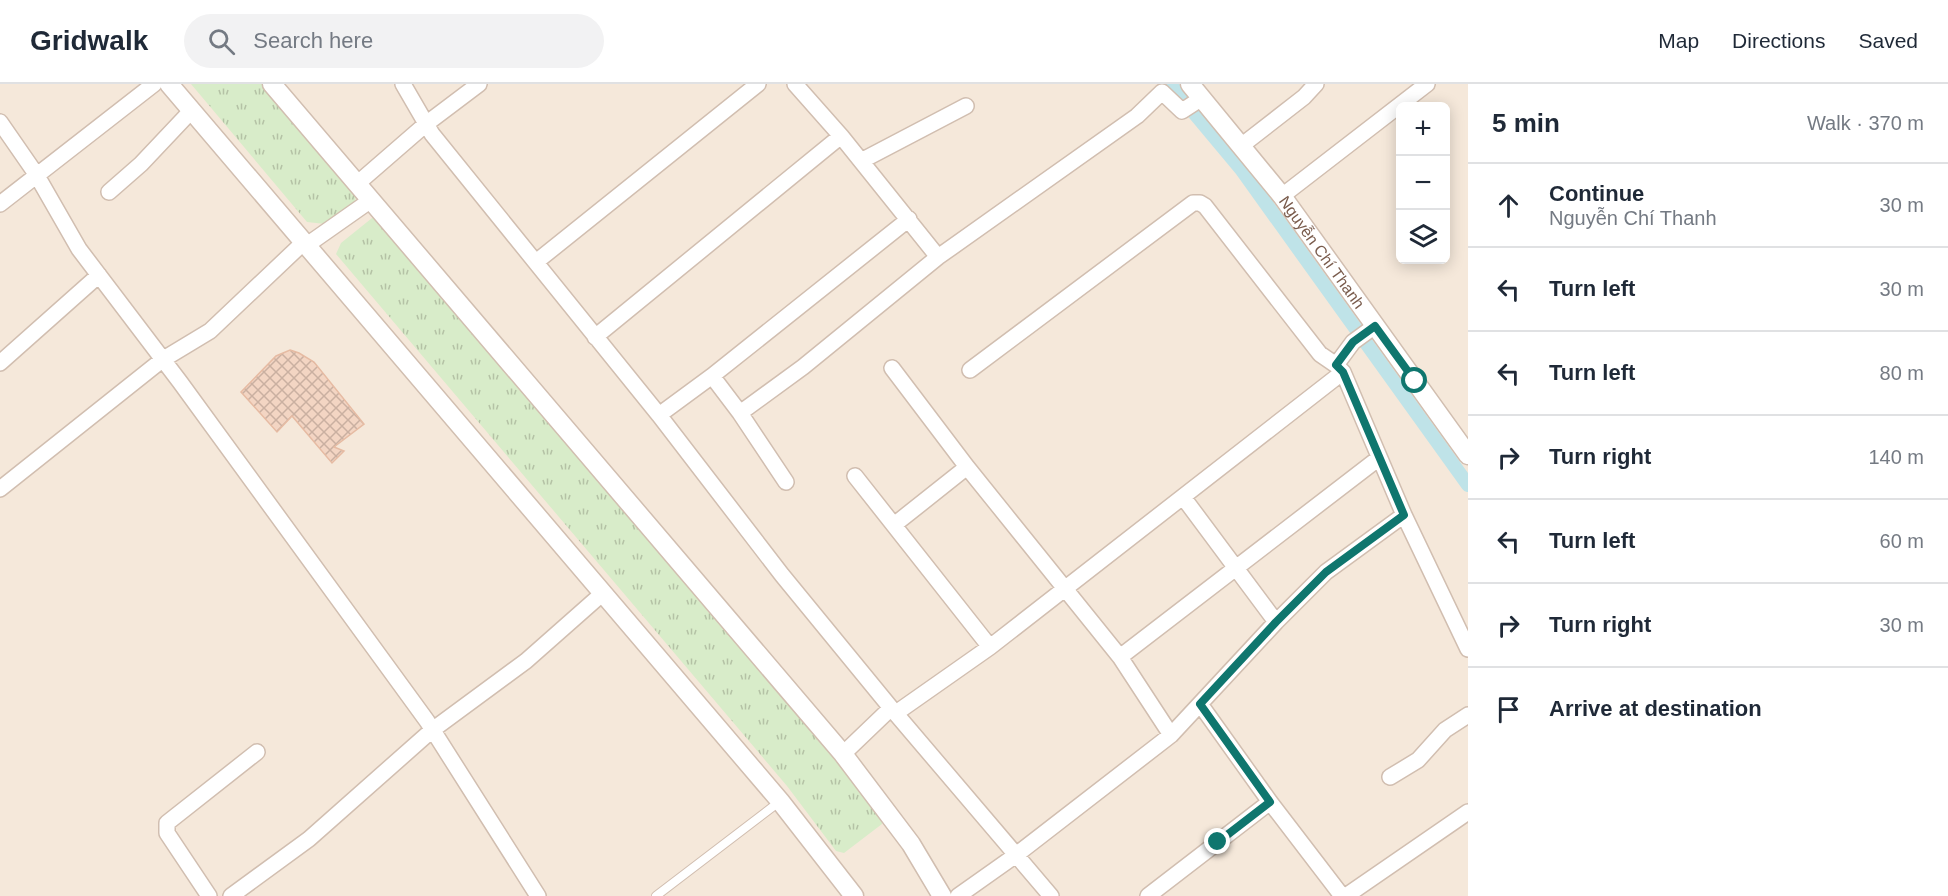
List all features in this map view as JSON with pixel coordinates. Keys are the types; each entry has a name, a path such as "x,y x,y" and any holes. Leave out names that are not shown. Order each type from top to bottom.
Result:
{"street":[{"path":"0,204 154,84"},
{"path":"170,84 780,801 854,896"},
{"path":"272,84 843,753 911,844 942,896"},
{"path":"403,84 432,134 659,415 782,575 893,711 1051,896"},
{"path":"358,183 426,124 479,84"},
{"path":"536,262 758,84"},
{"path":"795,84 841,136 938,257"},
{"name":"Nguyễn Chí Thanh","path":"1190,84 1194,103 1241,146 1282,196 1468,455"},
{"path":"1241,146 1304,97 1316,84"},
{"path":"1282,196 1427,84"},
{"path":"740,413 803,367 938,257 1137,116 1162,92 1182,111 1194,103"},
{"path":"861,161 966,106"},
{"path":"109,192 141,164 192,110"},
{"path":"0,122 36,174 79,249 180,382 433,730 538,896"},
{"path":"595,337 841,136"},
{"path":"0,489 162,360 210,331 306,244 371,200"},
{"path":"970,370 1193,203 1205,206 1320,354 1339,369 1404,515 1468,649"},
{"path":"659,415 712,376 909,219"},
{"path":"0,363 99,275"},
{"path":"843,753 893,711 990,647 1183,497 1339,369 1353,342 1375,326"},
{"path":"892,368 967,467 1120,657 1171,735"},
{"path":"712,376 786,482"},
{"path":"1120,657 1379,458"},
{"path":"894,525 967,467"},
{"path":"855,476 990,647"},
{"path":"1183,497 1276,622"},
{"path":"958,896 1016,855 1171,735 1326,572 1404,515"},
{"path":"231,896 309,839 433,730 526,661 603,593"},
{"path":"1200,704 1270,802 1344,896 1468,812"},
{"path":"1390,777 1418,760 1445,730 1468,715"},
{"path":"209,896 167,834 167,823 257,752"},
{"path":"1148,896 1270,802"}],"lane":[{"path":"656,896 780,801"}],"shaded area":[{"path":"0,84 1468,84 1468,896 0,896"}],"green space":[{"path":"191,84 267,84 357,189 355,202 325,224 307,222"},
{"path":"377,214 834,751 883,818 882,824 844,853 836,851 787,786 336,254 341,243"}],"building":[{"path":"290,350 314,362 364,424 334,447 344,451 332,463 292,416 277,432 241,392 276,356"}],"waterway":[{"path":"1170,84 1241,169 1468,485"}],"route":[{"path":"1218,842 1270,802 1200,704 1326,572 1404,515 1343,372 1336,365 1353,342 1375,326 1415,381"}]}
